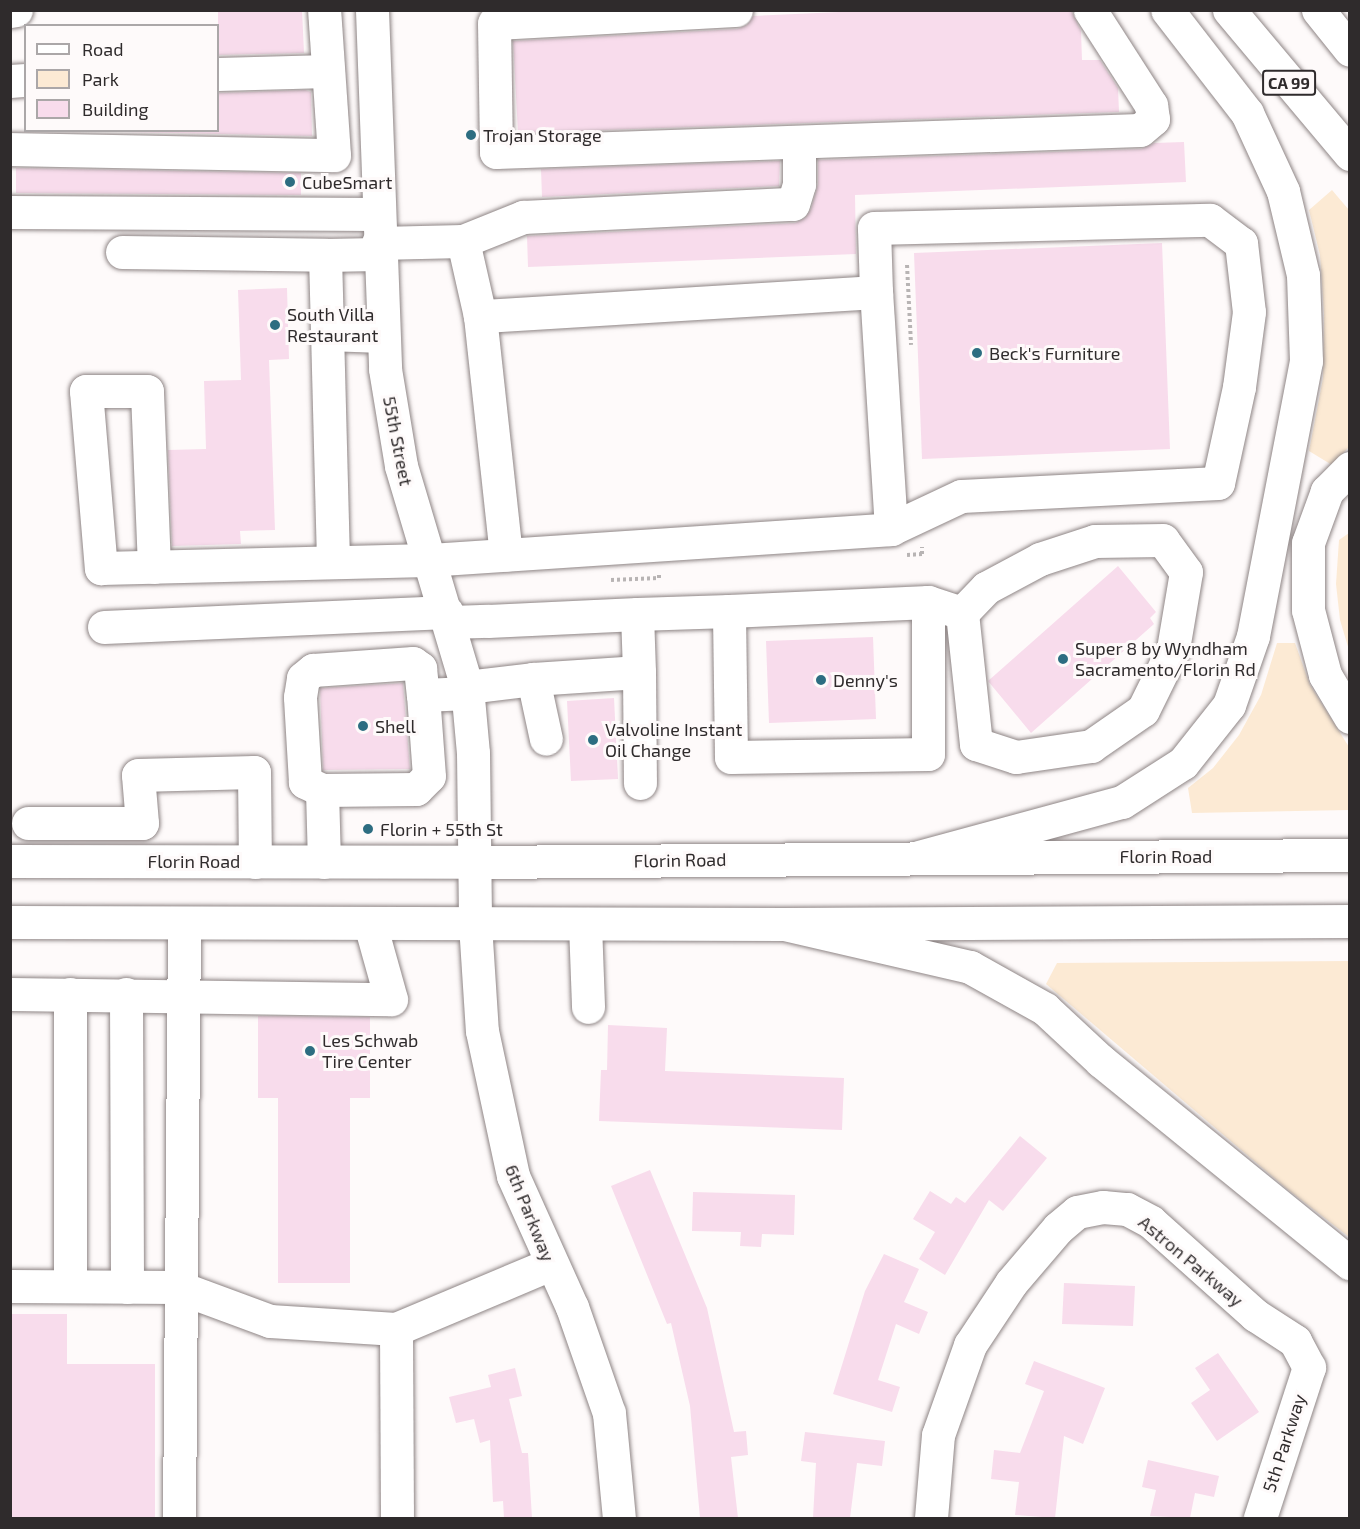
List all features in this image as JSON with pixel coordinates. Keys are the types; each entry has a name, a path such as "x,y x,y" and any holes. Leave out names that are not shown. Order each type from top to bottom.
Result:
{"main road":[{"path":"10,11 16,10"},
{"path":"10,149 334,155 324,10"},
{"name":"55th Street","path":"372,10 382,336 401,466 428,560 449,617 468,690 475,862"},
{"path":"736,10 494,22 496,152 1140,130 1153,119 1151,105 1090,10"},
{"path":"919,857 1122,802 1183,763 1229,705 1253,636 1306,361 1304,274 1283,191 1247,113 1167,10"},
{"name":"CA 99","path":"1229,10 1350,154"},
{"path":"1317,10 1350,50"},
{"path":"219,74 328,70"},
{"path":"10,212 463,241 523,217 793,204 800,184 800,142"},
{"path":"154,567 147,392 86,392 101,568 154,567 333,562 428,560 891,529 961,496 1218,483 1239,387 1249,312 1240,243 1210,220 874,228 891,529"},
{"path":"122,252 325,255 378,237"},
{"path":"463,241 480,316 506,555"},
{"path":"325,255 333,562"},
{"path":"480,316 876,292"},
{"path":"327,334 382,336"},
{"path":"1350,468 1327,491 1308,543 1308,610 1325,675 1350,717"},
{"path":"1163,540 1186,572 1173,649 1143,710 1091,746 1016,757 976,744 962,613 986,588 1040,559 1095,541 1163,540"},
{"path":"104,627 637,614 928,602 962,613"},
{"path":"729,610 731,757 928,754 928,602"},
{"path":"637,614 640,783"},
{"path":"413,663 420,668 429,776 416,789 322,790 305,782 300,697 303,678 313,670 413,663"},
{"path":"423,694 468,690 533,679 639,672"},
{"path":"533,679 546,739"},
{"path":"142,861 138,775 254,772 255,862"},
{"path":"322,790 324,862"},
{"path":"28,823 142,823"},
{"name":"Florin Road","path":"10,861 475,862 1350,855"},
{"name":"6th Parkway","path":"475,862 475,924 482,1031 495,1105 513,1176 580,1329 609,1413 619,1518"},
{"path":"10,922 784,924 1350,921"},
{"path":"179,1518 178,1287 183,923"},
{"path":"10,994 182,994 391,999 370,924"},
{"path":"585,924 588,1007"},
{"path":"784,924 970,967 1045,1009 1101,1061 1350,1263"},
{"path":"69,994 70,1287"},
{"path":"126,994 127,1287"},
{"name":"Astron Parkway","path":"932,1518 938,1435 970,1345 1011,1283 1058,1228 1077,1212 1103,1207 1127,1209 1151,1222 1238,1300 1295,1341 1309,1367"},
{"path":"10,1286 178,1287 270,1321 396,1329 551,1264"},
{"path":"396,1329 397,1518"},
{"name":"5th Parkway","path":"1260,1518 1309,1367"}],"green space":[{"path":"1332,190 1349,210 1349,447 1332,465 1309,451 1323,378 1324,314 1320,255 1309,210"},
{"path":"1349,533 1349,650 1340,620 1336,584 1339,540"},
{"path":"1277,643 1295,643 1310,685 1349,747 1349,810 1192,813 1188,788 1213,768 1239,735 1261,695"},
{"path":"1349,961 1349,1237 1287,1189 1046,984 1057,963"}],"building":[{"path":"218,10 302,10 304,53 219,55"},
{"path":"883,10 1071,10 1081,31 1082,60 1100,60 1118,88 1119,112 518,133 513,41 737,29 747,25 753,16"},
{"path":"305,90 311,92 312,136 120,132 219,132 219,93"},
{"path":"1184,142 1186,182 855,195 856,254 528,267 527,236 795,223 805,218 811,209 818,184 818,160 1141,149 1154,143"},
{"path":"780,161 779,186 542,197 541,169"},
{"path":"16,168 301,173 301,195 16,193"},
{"path":"1162,243 1170,449 922,459 914,253"},
{"path":"287,288 289,359 269,360 275,530 240,531 241,544 172,546 168,450 206,449 204,381 241,380 238,290"},
{"name":"Super 8 by Wyndham Sacramento/Florin Rd","path":"1118,566 1156,612 1150,618 1154,624 1031,733 988,681"},
{"name":"Denny's","path":"873,637 876,719 769,723 766,641"},
{"name":"Shell","path":"403,683 410,769 323,770 320,688"},
{"name":"Valvoline Instant Oil Change","path":"614,698 618,779 571,781 567,701"},
{"path":"258,1016 370,1017 370,1098 350,1098 350,1283 278,1283 278,1098 258,1098"},
{"path":"608,1025 667,1028 665,1071 844,1078 842,1130 599,1121 601,1070 607,1070"},
{"path":"1020,1136 1047,1158 1003,1211 989,1200 945,1275 919,1259 935,1232 913,1219 930,1191 951,1204 956,1197 965,1203"},
{"path":"650,1170 707,1308 734,1432 746,1431 748,1455 731,1457 738,1518 700,1518 690,1406 671,1323 667,1324 611,1186"},
{"path":"693,1192 795,1195 794,1235 762,1234 761,1247 740,1246 741,1232 692,1231"},
{"path":"884,1254 919,1269 904,1302 928,1312 919,1334 896,1324 878,1380 900,1387 892,1412 833,1394 865,1291"},
{"path":"1064,1283 1135,1286 1133,1326 1062,1324"},
{"path":"10,1314 67,1314 67,1364 155,1364 155,1518 10,1518"},
{"path":"1218,1353 1259,1412 1217,1441 1191,1403 1210,1390 1195,1368"},
{"path":"1034,1361 1105,1388 1083,1444 1064,1436 1055,1518 1015,1515 1019,1482 991,1479 994,1450 1020,1453 1044,1391 1025,1384"},
{"path":"515,1368 522,1396 509,1399 522,1453 528,1453 532,1518 504,1518 503,1501 493,1502 490,1440 480,1443 474,1419 456,1423 449,1397 491,1387 488,1375"},
{"path":"805,1432 885,1441 882,1466 857,1463 850,1518 813,1518 816,1463 801,1461"},
{"path":"1148,1460 1219,1476 1214,1497 1195,1493 1190,1518 1150,1516 1156,1490 1142,1487"}],"place":[{"name":"Trojan Storage","path":"471,135"},
{"name":"CubeSmart","path":"290,182"},
{"name":"South Villa Restaurant","path":"275,325"},
{"name":"Beck's Furniture","path":"977,353"},
{"name":"Super 8 by Wyndham Sacramento/Florin Rd","path":"1063,659"},
{"name":"Denny's","path":"821,680"},
{"name":"Shell","path":"363,726"},
{"name":"Valvoline Instant Oil Change","path":"593,740"},
{"name":"Florin + 55th St","path":"368,829"},
{"name":"Les Schwab Tire Center","path":"310,1051"}]}
